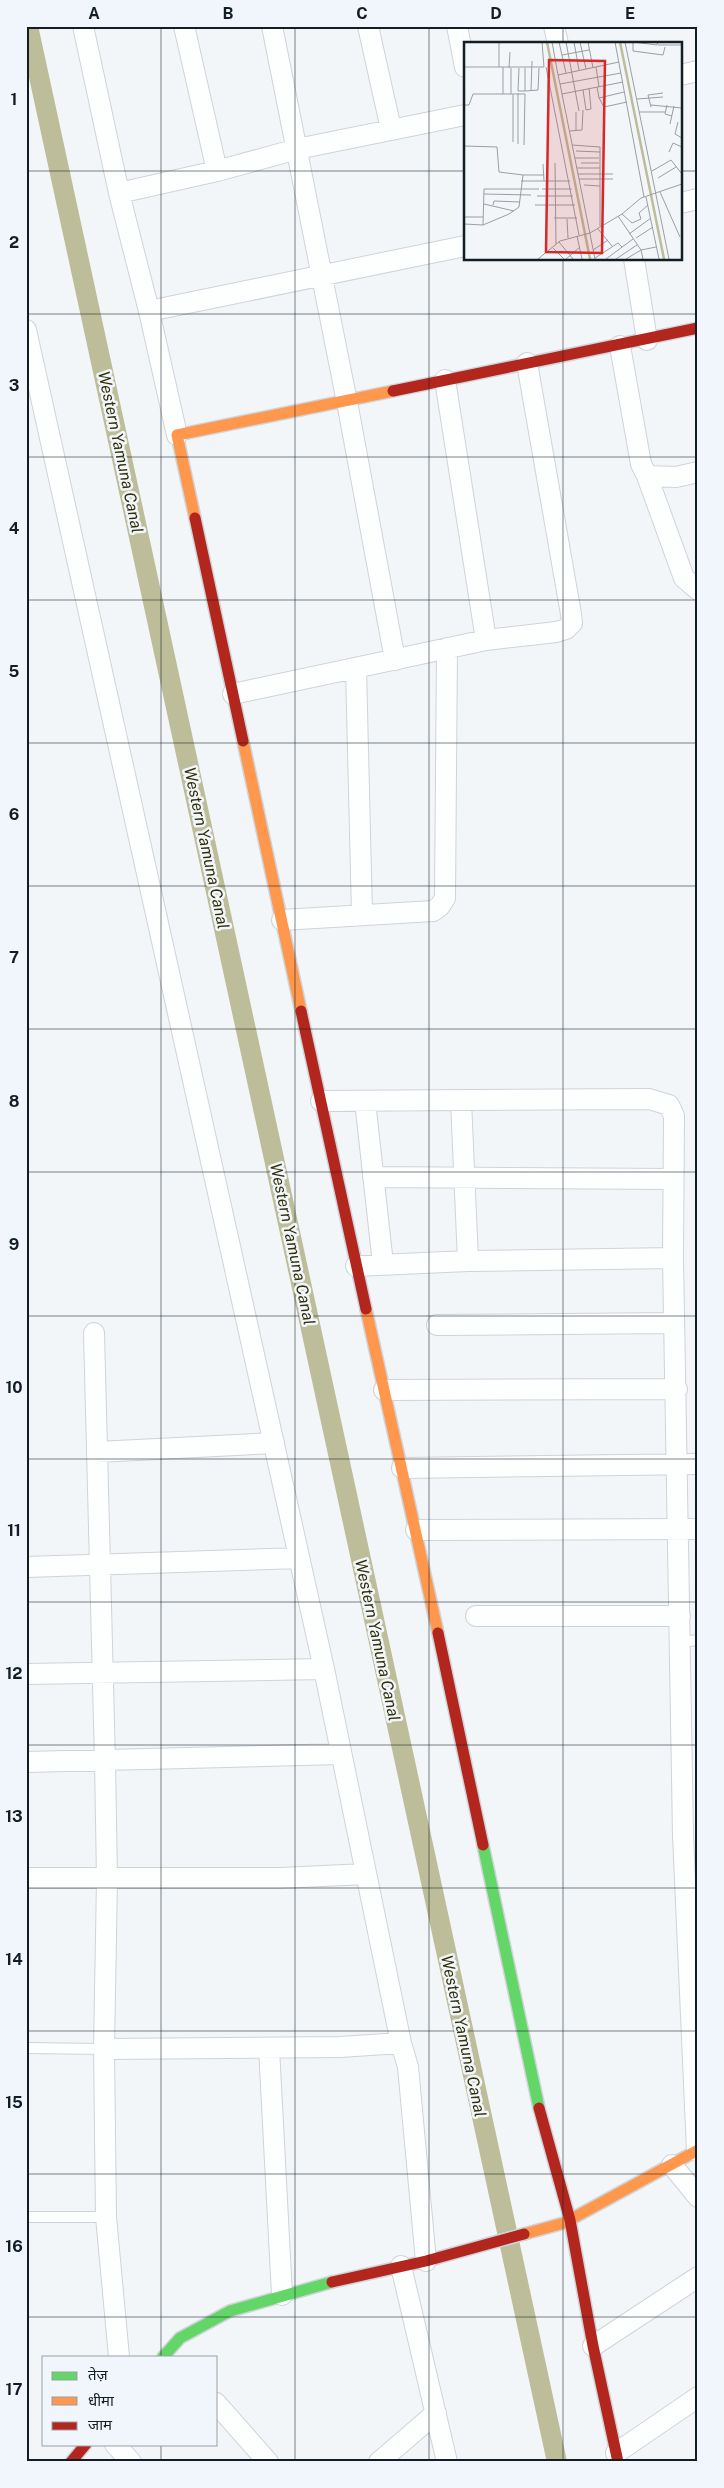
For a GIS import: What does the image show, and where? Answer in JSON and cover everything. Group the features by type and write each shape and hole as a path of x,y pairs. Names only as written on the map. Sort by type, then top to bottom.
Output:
{"street":[{"path":"83,26 119,193 149,311 177,435 356,1266 416,1530 539,2110 567,2222 617,2457 698,2397"},
{"path":"184,26 217,171"},
{"path":"272,26 347,402 395,660"},
{"path":"368,26 391,129"},
{"path":"457,26 464,62"},
{"path":"554,26 558,42"},
{"path":"682,75 698,71"},
{"path":"119,193 217,171 297,149 464,115"},
{"path":"682,203 698,199"},
{"path":"149,311 464,246"},
{"path":"634,260 647,340"},
{"path":"177,435 347,402 527,363 620,346 698,328"},
{"path":"26,330 324,1669 401,2043 408,2067 433,2259"},
{"path":"620,346 641,464 684,578 698,590"},
{"path":"233,694 486,640 556,632 566,629 572,623 527,363"},
{"path":"445,380 486,640"},
{"path":"647,476 676,478 698,472"},
{"path":"282,920 433,910 440,906 445,898 447,648"},
{"path":"356,668 362,915"},
{"path":"167,2355 180,2338 230,2311 282,2295 433,2259 567,2222 698,2150 683,1835 689,1641 680,1616 688,1529 678,1464 673,1258 674,1116 669,1105 661,1101 649,1099 321,1101"},
{"path":"461,1100 468,1260"},
{"path":"365,1101 382,1264"},
{"path":"373,1177 464,1176 673,1179"},
{"path":"356,1266 468,1260 673,1258"},
{"path":"437,1325 674,1323"},
{"path":"94,1333 107,1879 104,2048 106,2217 118,2356"},
{"path":"384,1390 677,1389"},
{"path":"97,1452 274,1443"},
{"path":"402,1468 698,1464"},
{"path":"416,1530 688,1529"},
{"path":"26,1567 299,1558"},
{"path":"476,1616 680,1616"},
{"path":"26,1674 324,1669"},
{"path":"26,1762 341,1754"},
{"path":"26,1878 280,1878 366,1874"},
{"path":"104,2048 340,2047 401,2043"},
{"path":"268,2048 282,2295"},
{"path":"672,2165 698,2197"},
{"path":"401,2266 447,2462"},
{"path":"593,2346 698,2277"},
{"path":"218,2405 268,2462"},
{"path":"379,2462 436,2413"},
{"path":"71,2462 84,2446"},
{"path":"117,2446 131,2462"}],"lane":[{"path":"26,2048 104,2048"},
{"path":"26,2217 106,2217"}],"waterway":[{"name":"Western Yamuna Canal","path":"28,26 557,2462"}],"traffic: fast":[{"path":"483,1845 539,2108"},
{"path":"164,2356 180,2338 230,2311 332,2282"}],"traffic: slow":[{"path":"195,518 177,435 393,391"},
{"path":"243,741 301,1011"},
{"path":"366,1309 438,1633"},
{"path":"524,2234 564,2223 698,2150"}],"traffic: jam":[{"path":"393,391 698,328"},
{"path":"195,518 243,741"},
{"path":"301,1011 366,1309"},
{"path":"438,1633 483,1845"},
{"path":"539,2108 570,2220 593,2346 618,2462"},
{"path":"332,2282 426,2261 524,2234"},
{"path":"71,2462 84,2446"}]}
